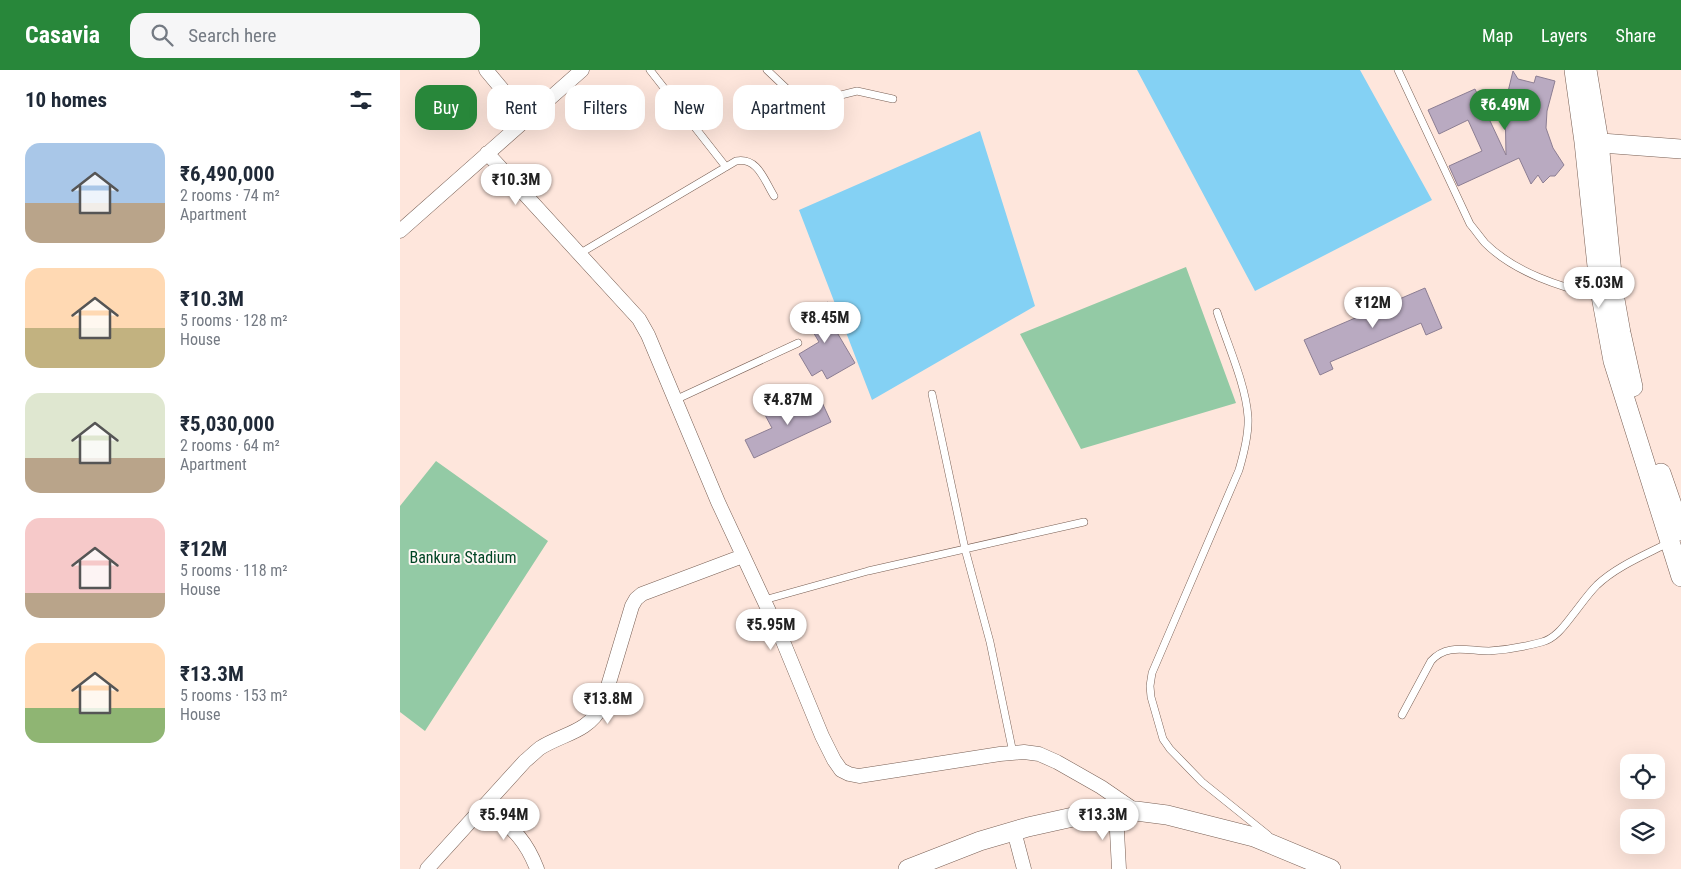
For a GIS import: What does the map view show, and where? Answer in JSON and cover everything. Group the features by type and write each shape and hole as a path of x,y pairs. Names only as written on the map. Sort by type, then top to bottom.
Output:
{"street":[{"path":"486,70 498,85"},
{"path":"555,93 582,70"},
{"path":"1574,70 1591,142 1620,333 1634,392 1675,537 1681,577"},
{"path":"1587,70 1601,298 1613,361 1675,537"},
{"path":"400,231 513,130"},
{"path":"1591,142 1681,149"},
{"path":"487,153 639,319 676,400 718,502 782,639 822,736 841,770 848,774 859,776 873,775 1013,753 1038,754 1057,762 1101,787 1136,811"},
{"path":"428,869 525,761 540,748 575,732 596,717 602,706 629,615 636,599 642,594 743,556"},
{"path":"485,805 522,839 532,854 537,869"},
{"path":"908,869 980,841 1014,831 1091,813 1136,811 1167,815 1254,837 1331,869"},
{"path":"1116,812 1119,869"},
{"path":"1014,831 1024,869"}],"lane":[{"path":"650,70 726,167"},
{"path":"767,70 786,88 810,101 857,91 893,99"},
{"path":"1398,70 1470,224 1485,243 1504,258 1536,276 1563,288 1601,298"},
{"path":"579,254 736,161 745,159 757,167 774,196"},
{"path":"1217,312 1245,397 1248,418 1244,450 1239,470 1152,673 1150,686 1163,738 1170,749 1202,782 1288,851"},
{"path":"676,400 798,343"},
{"path":"932,394 965,549 990,642 1013,753"},
{"path":"764,600 868,571 1084,522"},
{"path":"1402,715 1431,661 1437,654 1445,650 1454,649 1490,651 1543,642 1552,638 1596,586 1620,568 1675,537"}],"green space":[{"path":"1186,267 1236,403 1081,449 1020,334"},
{"name":"Bankura Stadium","path":"436,461 548,541 425,731 400,712 400,506"}],"water":[{"path":"1137,70 1360,70 1432,200 1255,291"},
{"path":"980,131 1035,306 872,400 799,210"}],"building":[{"path":"1513,71 1518,79 1534,83 1536,76 1555,81 1547,111 1546,128 1553,148 1564,165 1555,176 1550,176 1543,183 1538,175 1531,184 1519,158 1458,186 1449,166 1482,151 1468,120 1439,134 1428,110 1475,89 1506,155 1505,104"},
{"path":"1425,288 1442,328 1426,335 1421,323 1330,362 1333,369 1320,375 1304,340"},
{"path":"828,302 839,320 832,324 855,363 827,379 822,370 812,376 799,354 819,342 802,313 812,307 814,310"},
{"path":"820,398 831,422 754,458 745,440 772,428 764,413 788,401 793,411"}]}
